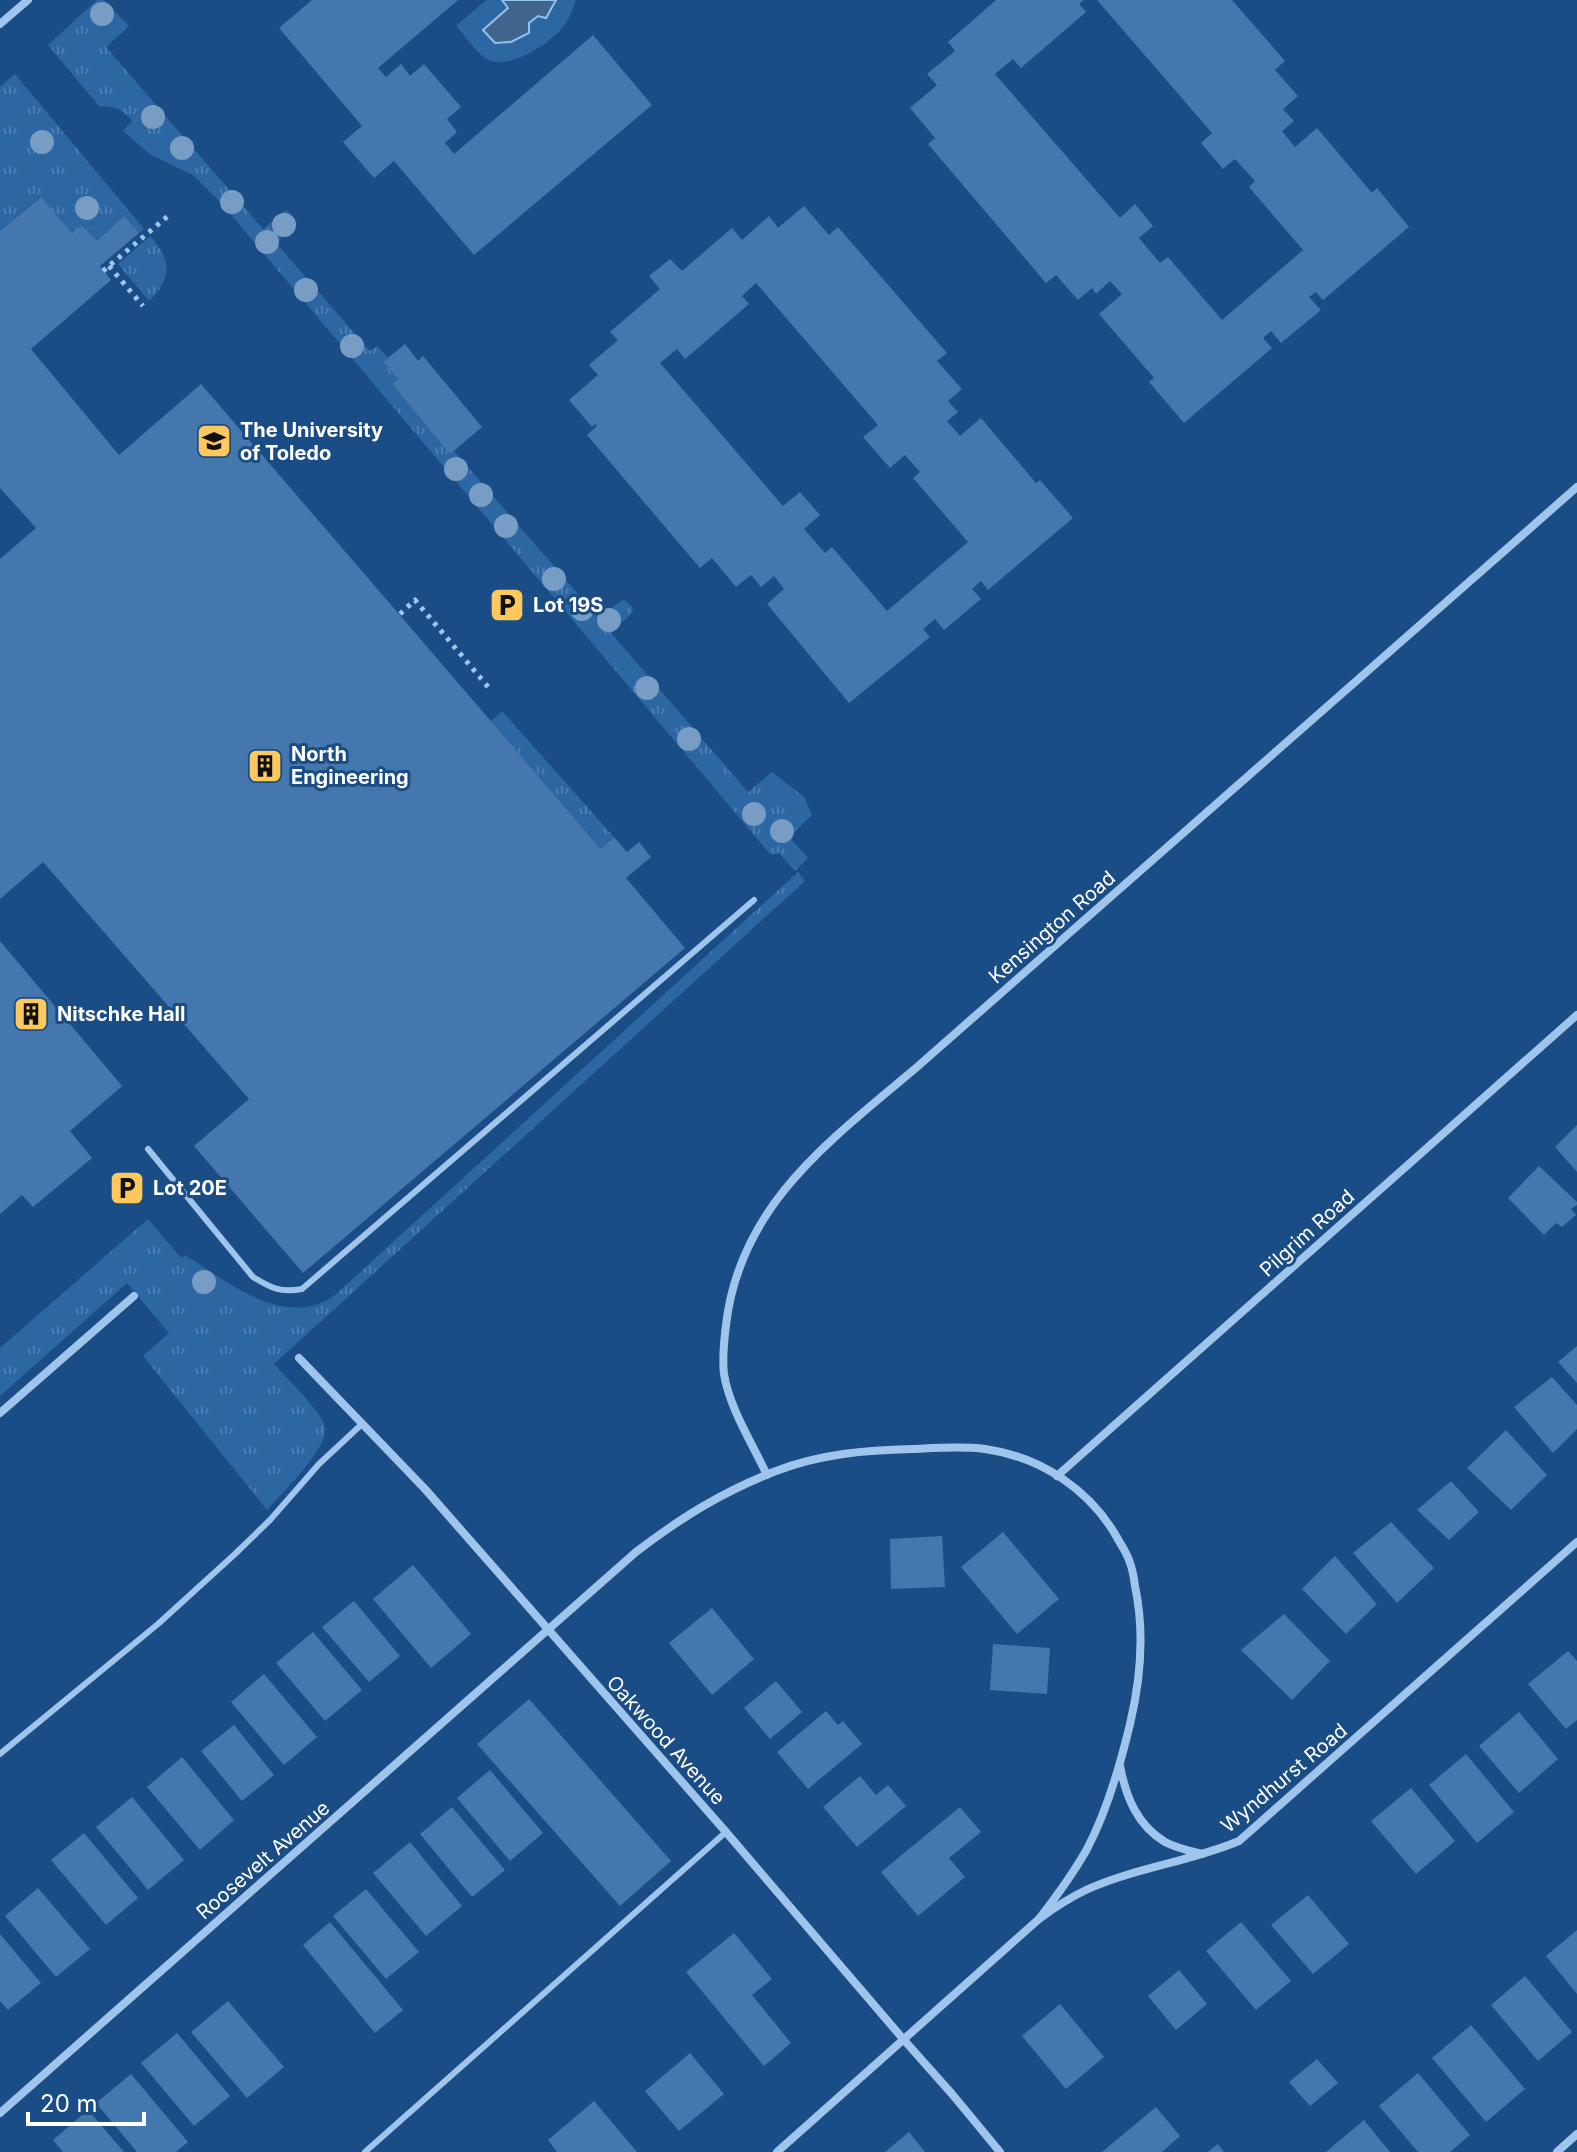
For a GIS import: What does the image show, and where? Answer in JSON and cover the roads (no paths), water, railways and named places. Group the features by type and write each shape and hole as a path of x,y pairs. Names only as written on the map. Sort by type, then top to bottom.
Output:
{"street":[{"path":"0,23 28,0"},
{"name":"Kensington Road","path":"767,1475 731,1400 724,1374 724,1345 733,1281 759,1224 793,1179 841,1131 1577,487"},
{"name":"Pilgrim Road","path":"1057,1476 1577,1015"},
{"path":"0,1413 134,1296"},
{"name":"Oakwood Avenue","path":"299,1358 425,1489 726,1832 1000,2152"},
{"name":"Roosevelt Avenue","path":"0,2113 636,1552 670,1526 737,1487 815,1459 852,1452 950,1447 986,1449 1047,1468 1072,1484 1092,1503 1112,1528 1130,1562 1139,1609 1141,1667 1120,1762 1087,1849 1039,1919"},
{"name":"Wyndhurst Road","path":"777,2152 1039,1919 1061,1904 1114,1880 1205,1855 1239,1841 1577,1542"},
{"path":"1120,1762 1127,1797 1134,1813 1165,1842 1205,1855"},
{"path":"1557,2152 1577,2134"}],"lane":[{"path":"148,1149 253,1277 270,1288 287,1292 302,1289 754,900"},
{"path":"0,1754 158,1624 235,1554 319,1464 362,1424"},
{"path":"365,2152 726,1832"}],"place":[{"name":"The University of Toledo","path":"214,441"},
{"name":"Lot 19S","path":"507,605"},
{"name":"North Engineering","path":"265,766"},
{"name":"Nitschke Hall","path":"31,1014"},
{"name":"Lot 20E","path":"127,1188"}]}
